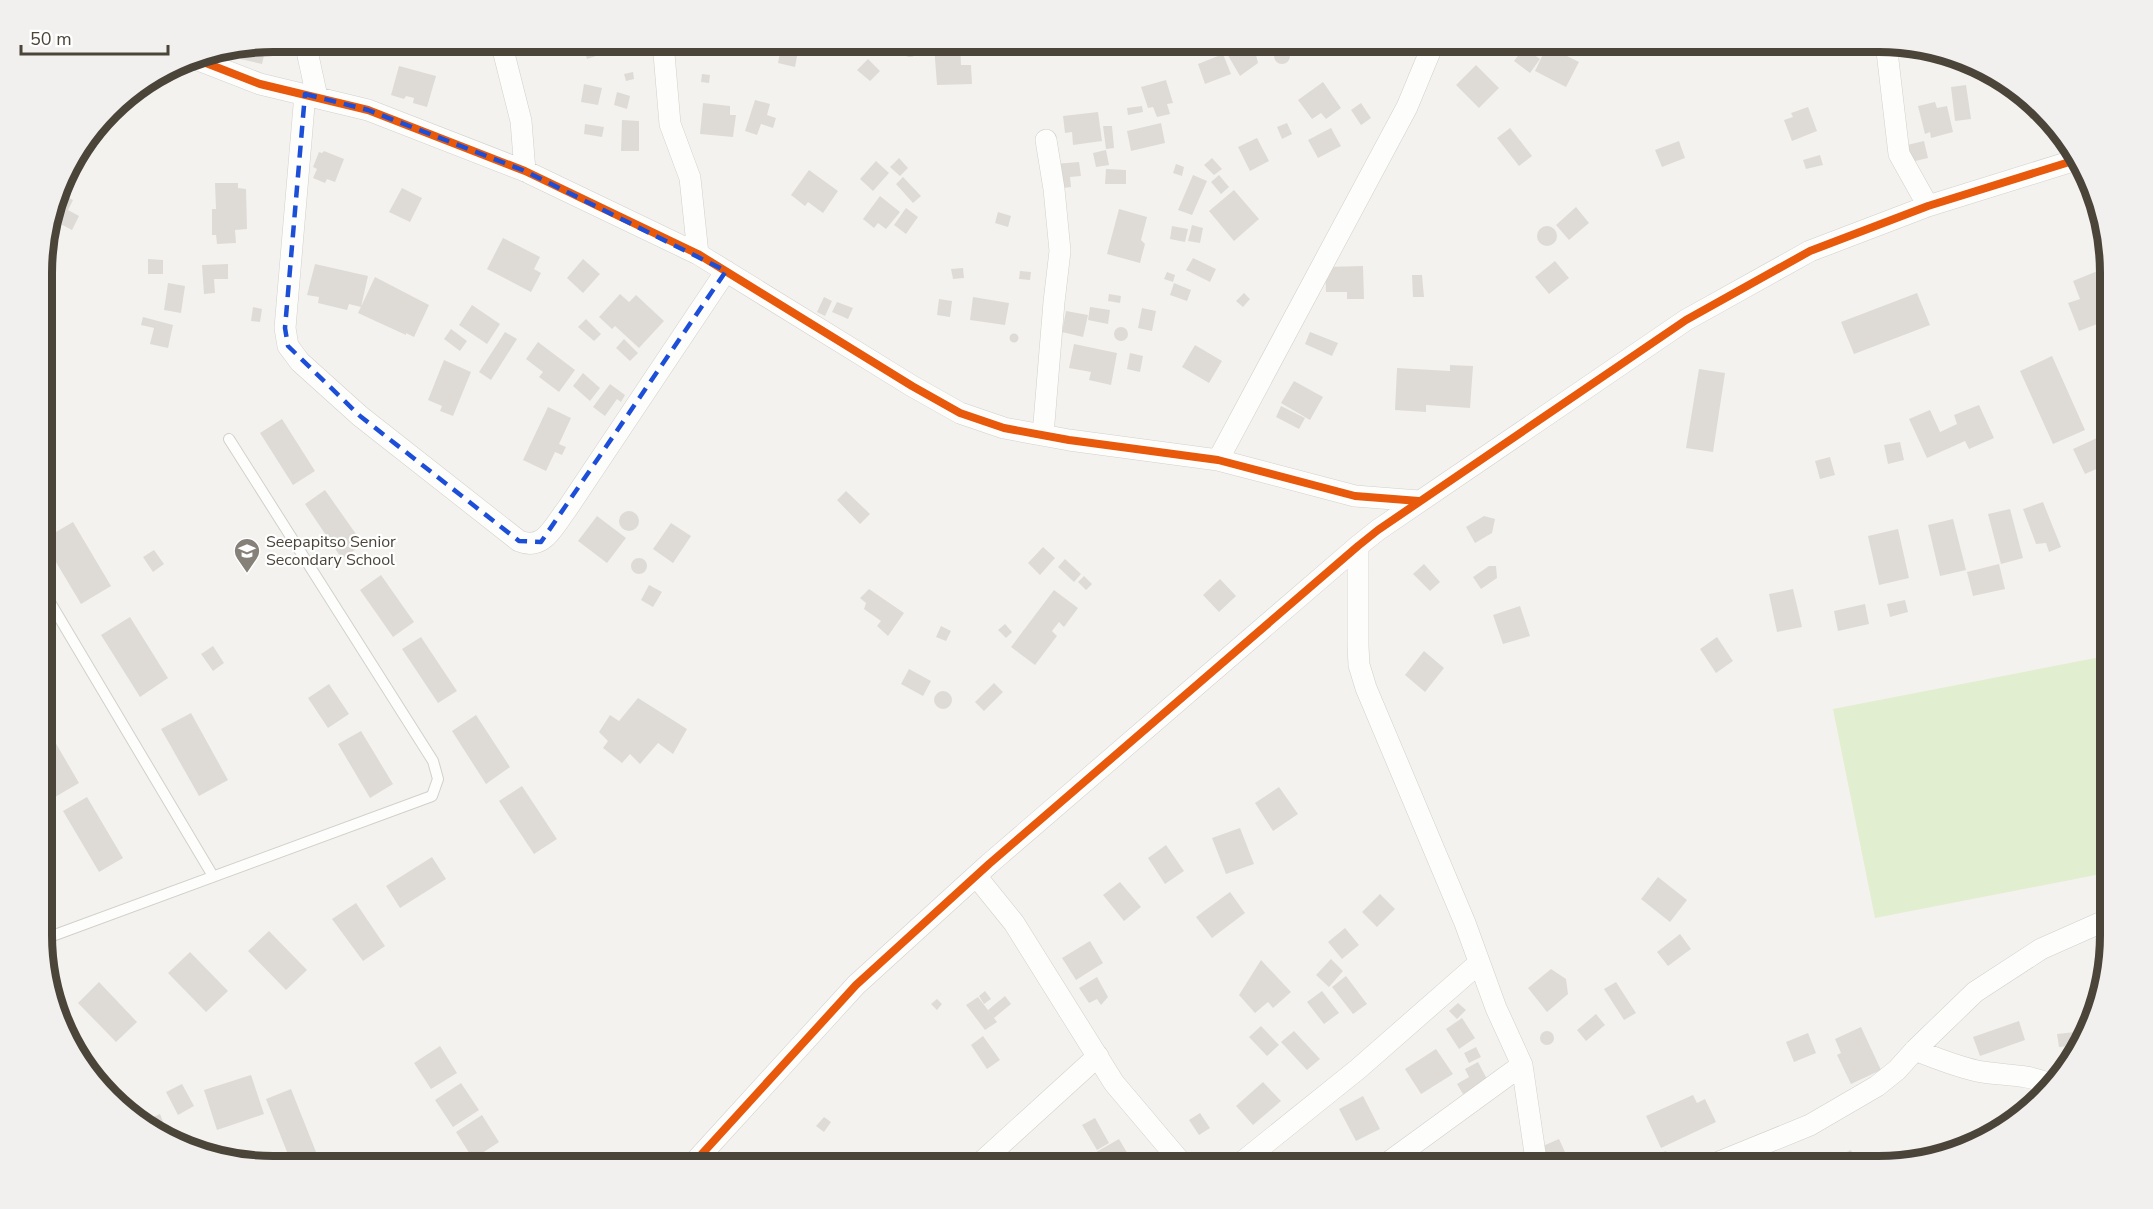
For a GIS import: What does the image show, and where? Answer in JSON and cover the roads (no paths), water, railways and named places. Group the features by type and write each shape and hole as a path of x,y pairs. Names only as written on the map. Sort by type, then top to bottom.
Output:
{"street":[{"path":"306,52 311,96 285,328 288,346 300,362 360,416 519,541 530,545 541,542 554,526 726,271"},
{"path":"504,52 522,121 525,171"},
{"path":"664,52 670,124 690,178 698,254"},
{"path":"1218,460 1407,107 1430,52"},
{"path":"1887,53 1899,154 1928,206"},
{"path":"206,63 260,84 368,110 525,171 698,254 912,386 960,413 1004,428 1218,460 1355,496 1419,501"},
{"path":"1044,435 1060,251 1054,189 1046,140"},
{"path":"700,1156 856,985 976,876 1358,546 1419,501 1686,320 1810,251 1928,206 2070,162"},
{"path":"1358,546 1359,666 1366,688 1522,1065 1535,1156"},
{"path":"976,876 1014,923 1114,1083 1176,1156"},
{"path":"1734,1156 1810,1125 1877,1086 1897,1070 1974,992 2041,949 2100,922"},
{"path":"1250,1156 1358,1069 1479,963"},
{"path":"1915,1050 1953,1065 1979,1071 2026,1075 2045,1082"},
{"path":"988,1156 1098,1056"},
{"path":"1397,1156 1522,1065"}],"lane":[{"path":"52,936 432,796 438,779 433,760 229,439"},
{"path":"52,605 213,876"}],"place":[{"name":"Seepapitso Senior Secondary School","path":"247,574"}]}
